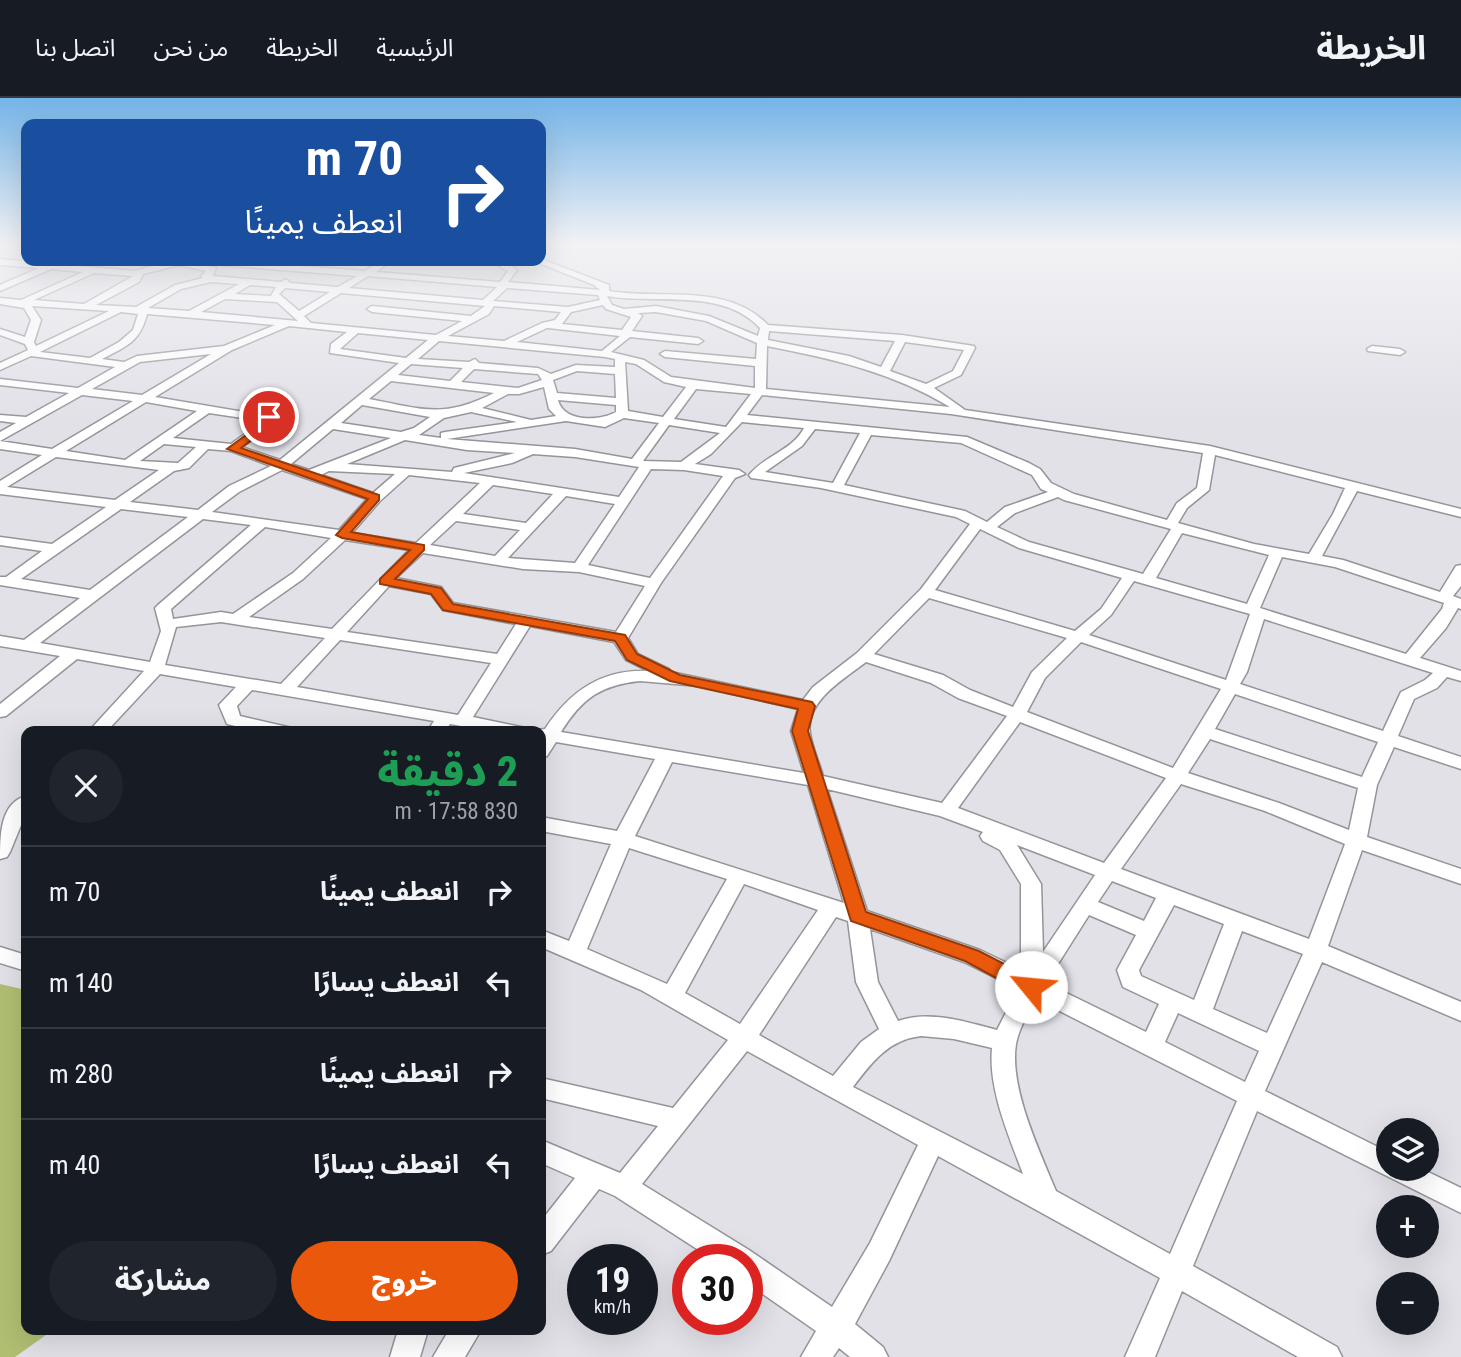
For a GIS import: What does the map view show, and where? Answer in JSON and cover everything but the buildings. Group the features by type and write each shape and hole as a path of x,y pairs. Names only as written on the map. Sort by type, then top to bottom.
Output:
{"street":[{"path":"22,304 27,306 36,320 31,346"},
{"path":"32,304 289,323"},
{"path":"84,307 90,304"},
{"path":"139,311 151,304"},
{"path":"191,314 210,304"},
{"path":"284,304 303,320"},
{"path":"303,320 325,304"},
{"path":"343,328 379,304"},
{"path":"410,313 423,304"},
{"path":"26,646 234,489 282,465 435,339 486,312 491,304 568,310 587,304"},
{"path":"609,304 612,308 628,311 656,309 713,335"},
{"path":"684,466 707,451 729,431 760,390 765,328 760,319 725,304"},
{"path":"500,345 537,308"},
{"path":"372,309 471,319"},
{"path":"0,368 31,346 119,310"},
{"path":"453,384 483,354 500,345 520,340 545,325 558,322 568,310"},
{"path":"91,361 123,344 138,331 139,311"},
{"path":"605,354 608,348 627,334 628,327 637,316 628,311"},
{"path":"528,319 558,322"},
{"path":"0,488 228,348 303,320 356,330 435,339 605,354 643,363 668,380 693,385 987,416 1210,450 1461,513"},
{"path":"545,325 627,334 713,335 733,330"},
{"path":"765,328 902,338 970,348 957,373 926,388"},
{"path":"356,330 335,346 334,351 408,361 538,371"},
{"path":"643,363 713,335 733,330 762,342 835,355 926,388 960,410 987,416"},
{"path":"0,332 31,346 35,354 125,365"},
{"path":"883,373 902,338"},
{"path":"0,343 18,339"},
{"path":"123,344 135,345"},
{"path":"516,346 547,381 557,412 566,418"},
{"path":"147,347 195,352"},
{"path":"0,437 125,365 146,357 228,348"},
{"path":"710,359 718,349"},
{"path":"1372,349 1399,352"},
{"path":"665,354 761,363"},
{"path":"620,357 622,408"},
{"path":"387,377 519,391 576,368 621,371"},
{"path":"471,410 503,390 517,369"},
{"path":"0,382 208,408 270,419 268,424 233,449"},
{"path":"579,568 608,527 665,423 693,385"},
{"path":"551,396 622,408 665,423 729,431"},
{"path":"360,401 440,415 471,410 539,422"},
{"path":"127,464 208,408"},
{"path":"449,439 485,430 566,418 605,423 622,408"},
{"path":"411,433 400,425 414,409"},
{"path":"311,474 411,433 440,415"},
{"path":"0,418 29,421"},
{"path":"739,418 948,438 978,444 1036,472 1046,486 1069,497 1233,543 1314,557 1452,601"},
{"path":"333,425 411,433 471,445 529,452 575,453 641,464 684,466 755,475 837,487 930,506 1024,545 1254,611 1452,673"},
{"path":"755,475 775,457 795,448 806,439 811,425"},
{"path":"471,445 485,430"},
{"path":"837,487 867,430"},
{"path":"162,440 233,449 375,498"},
{"path":"0,445 127,464 171,467 185,465 206,444"},
{"path":"946,811 1018,713 1038,676 1139,578 1175,526 1182,506 1203,490 1210,450"},
{"path":"440,475 508,460 529,452"},
{"path":"4,581 55,549 171,467"},
{"path":"330,468 406,471 491,480 621,501"},
{"path":"236,619 298,576 342,535 375,498 406,471"},
{"path":"620,638 654,583 731,474"},
{"path":"285,690 385,581 491,480"},
{"path":"1314,557 1328,529 1345,509 1352,486"},
{"path":"0,488 262,522 498,561 579,568 654,583"},
{"path":"892,1032 867,982 858,916 800,731 807,706 820,691 863,656 926,592 983,526 1010,510 1054,495 1056,491"},
{"path":"498,561 527,527 562,493"},
{"path":"452,516 527,527"},
{"path":"102,726 156,668 169,631 163,608 262,522"},
{"path":"1,541 55,549"},
{"path":"1046,1199 1022,1140 1003,1057 1004,1041 1031,987 1084,904 1177,776 1239,672 1254,611 1277,552"},
{"path":"1410,660 1419,644 1444,623 1461,569"},
{"path":"4,581 92,595"},
{"path":"385,581 436,590 448,607 620,638 632,657 675,678"},
{"path":"926,592 1080,637 1461,763"},
{"path":"167,624 221,617 501,660"},
{"path":"448,723 501,660 526,621"},
{"path":"0,641 475,726"},
{"path":"0,712 74,654"},
{"path":"863,656 937,679 964,694 1177,776 1272,807 1356,841 1461,877"},
{"path":"1140,1357 1178,1274 1272,1046 1316,950 1356,841 1368,785 1407,696 1452,673"},
{"path":"546,735 566,711 592,687 610,678 639,674 675,678 807,706"},
{"path":"248,684 229,705 233,720 260,726"},
{"path":"1205,731 1368,785"},
{"path":"546,735 853,787 946,811 1316,950 1461,1012"},
{"path":"575,952 623,839 666,755"},
{"path":"0,852 17,811"},
{"path":"946,811 1006,845 1031,884 1031,987"},
{"path":"546,825 623,839 739,875 972,956 1376,1159"},
{"path":"671,998 739,875"},
{"path":"1169,894 1128,975 1131,981 1272,1046"},
{"path":"1084,904 1149,932"},
{"path":"624,1187 743,1039 831,907"},
{"path":"1199,1013 1236,920"},
{"path":"546,940 649,984 836,1090 1046,1199 1319,1355"},
{"path":"0,955 21,962"},
{"path":"1150,1046 1172,1000"},
{"path":"836,1090 874,1045 892,1032 930,1024 1004,1041"},
{"path":"546,1089 678,1120"},
{"path":"816,1357 837,1328 894,1226 932,1141"},
{"path":"546,1152 624,1187 714,1244"},
{"path":"546,1236 596,1173"},
{"path":"1420,1181 1461,1201"},
{"path":"763,1277 837,1328 873,1357"},
{"path":"405,1357 412,1335"},
{"path":"447,1357 462,1335"}],"green space":[{"path":"0,984 21,989 21,1335 46,1335 15,1357 0,1357"}],"route":[{"path":"269,417 271,421 268,424 233,449 375,498 342,535 419,547 385,581 436,590 448,607 620,638 632,657 675,678 807,706 800,731 858,916 972,956 1031,987"}]}
